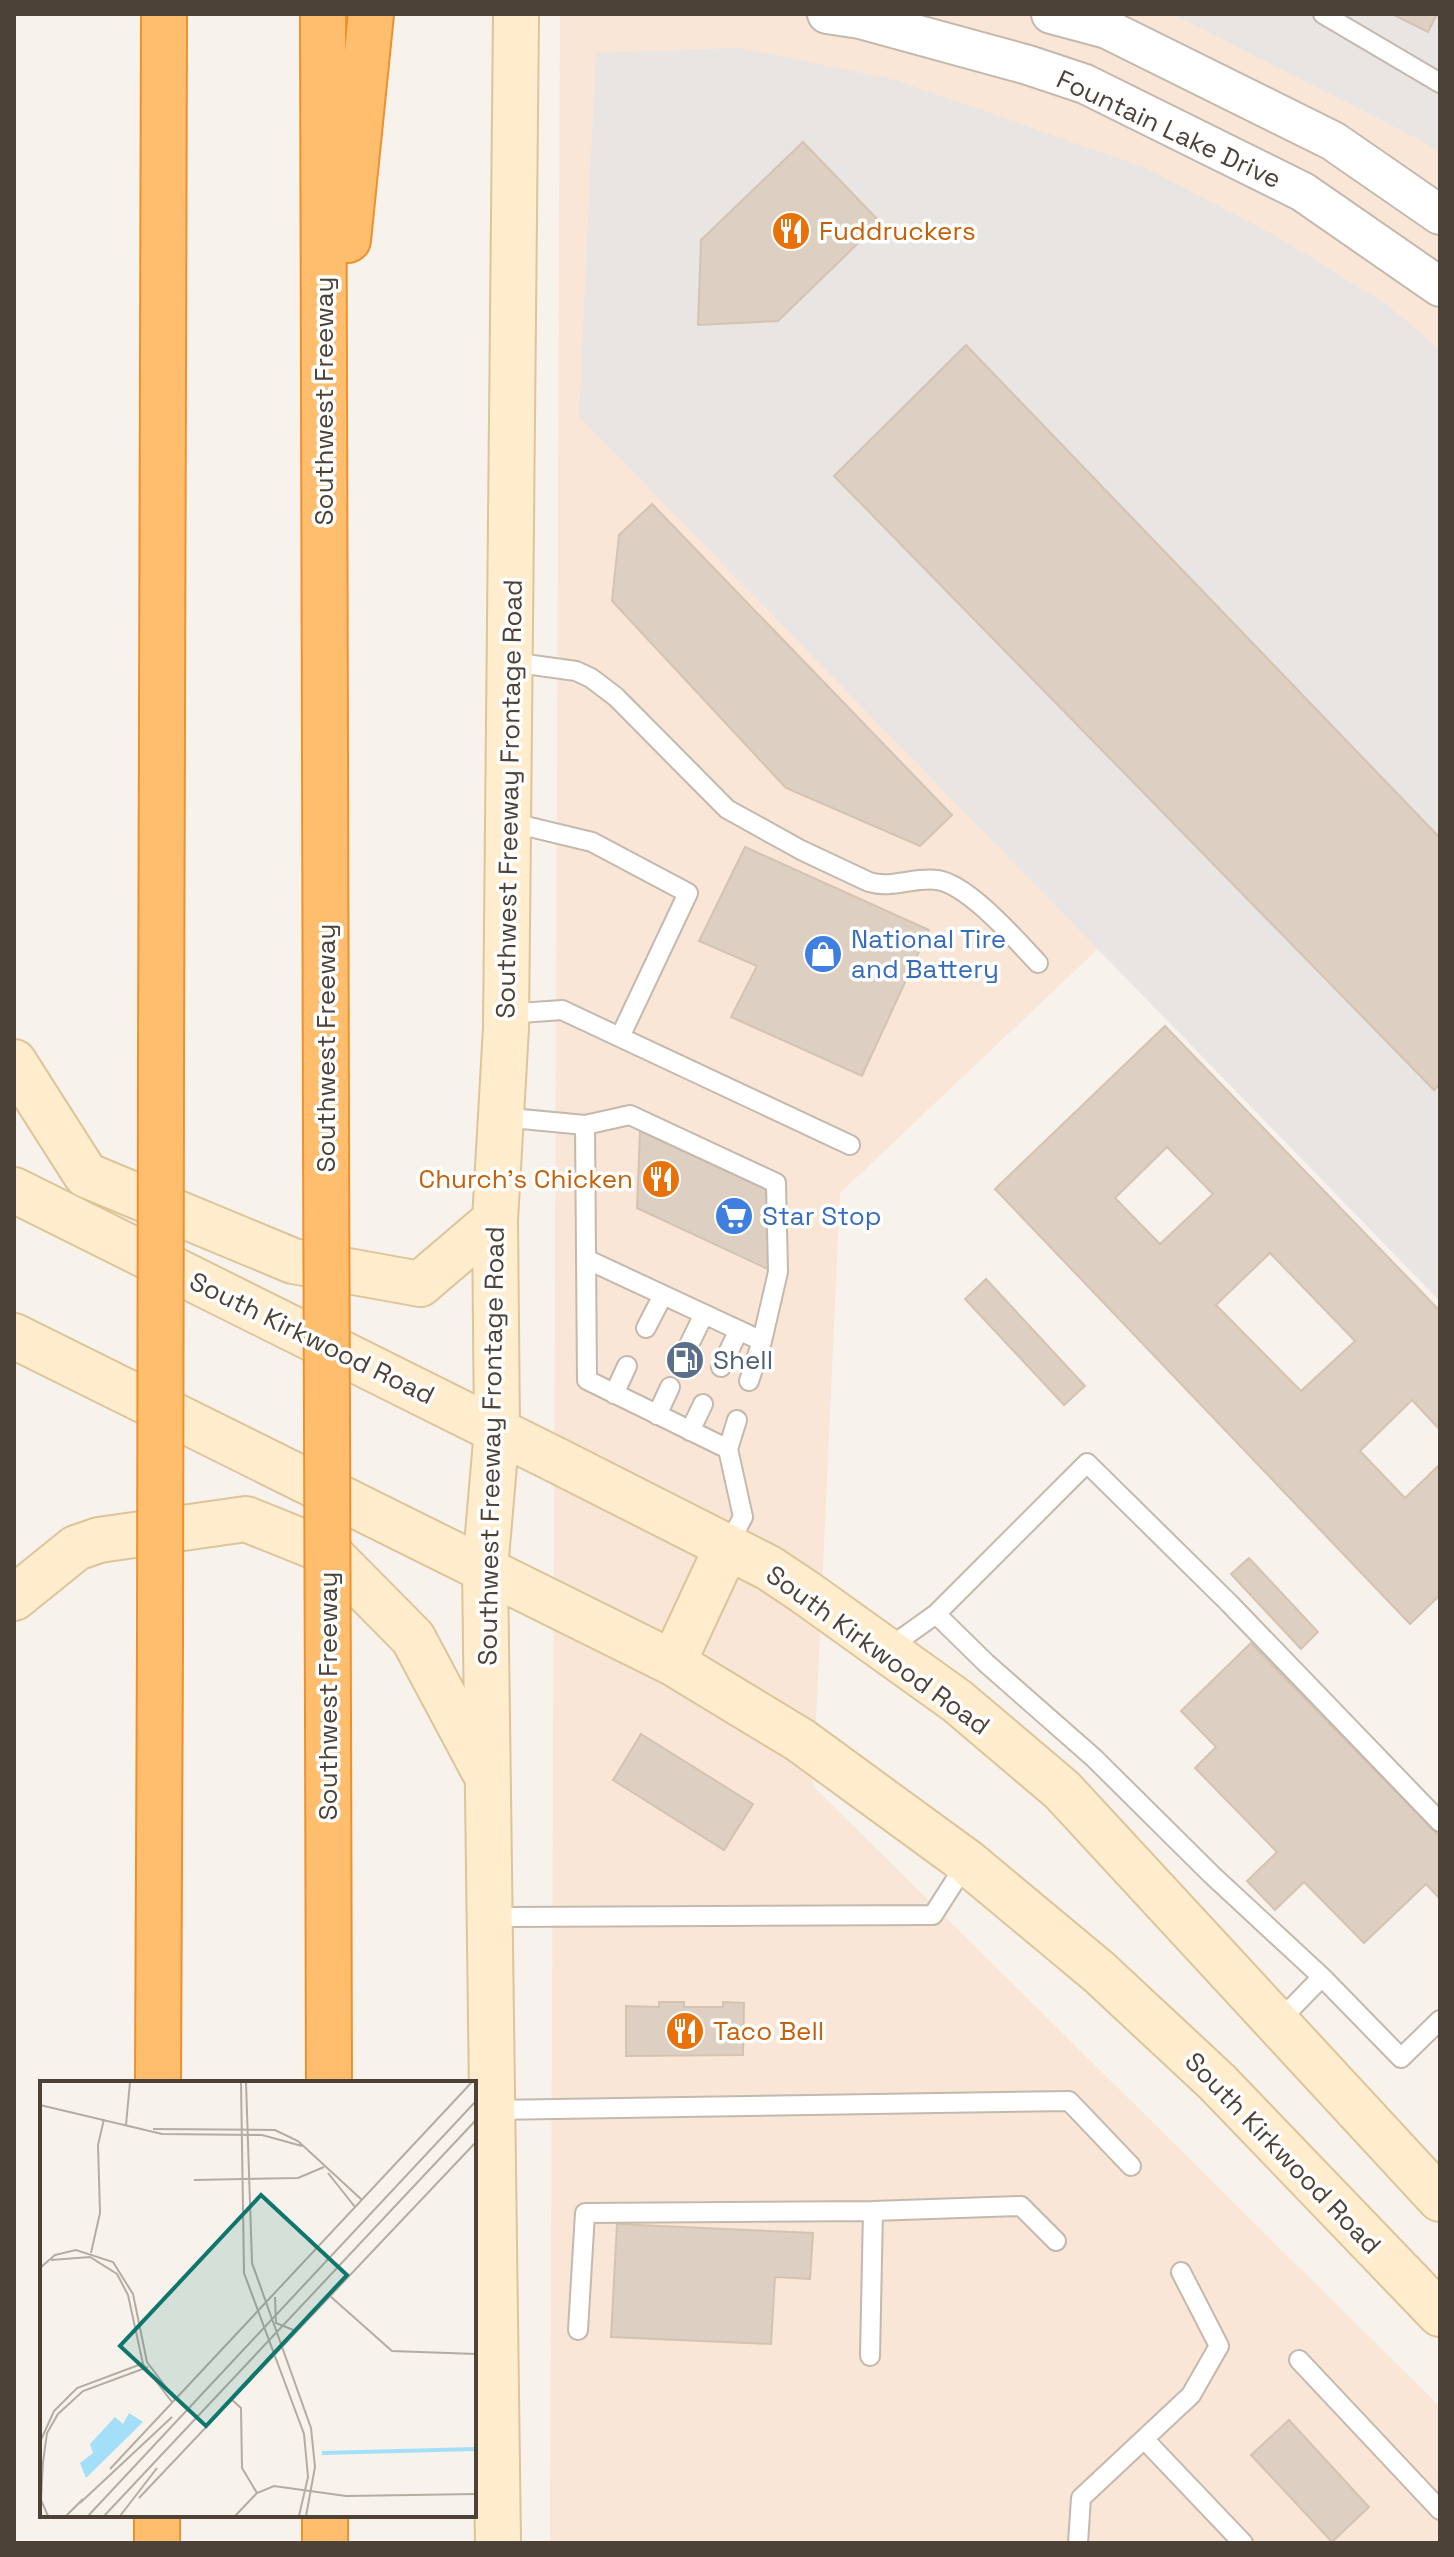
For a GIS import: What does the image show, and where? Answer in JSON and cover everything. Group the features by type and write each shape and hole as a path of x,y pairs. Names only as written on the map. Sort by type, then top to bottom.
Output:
{"highway":[{"path":"158,2081 164,14"},
{"name":"Southwest Freeway","path":"323,14 329,2081"},
{"path":"324,478 371,14"},
{"path":"157,2517 157,2543"},
{"path":"325,2517 325,2543"}],"main road":[{"name":"Southwest Freeway Frontage Road","path":"498,2543 485,1569 497,1430 495,1220 506,1014 516,14"},
{"path":"14,1062 86,1175 293,1261 420,1284 495,1220"},
{"name":"South Kirkwood Road","path":"14,1189 769,1568 805,1592 957,1701 1062,1790 1440,2199"},
{"name":"South Kirkwood Road","path":"14,1336 673,1663 800,1740 967,1862 1099,1972 1217,2082 1440,2314"},
{"path":"14,1598 76,1548 99,1540 246,1519 328,1552 413,1638 487,1777"},
{"path":"673,1663 727,1547"}],"street":[{"name":"Fountain Lake Drive","path":"827,14 860,19 1028,65 1085,84 1303,192 1440,287"},
{"path":"1028,65 1049,14 1110,21 1333,141 1440,215"},
{"path":"1085,84 1110,21"}],"lane":[{"path":"1323,14 1440,83"},
{"path":"511,662 576,671 591,678 616,697 727,809 801,850 879,885 936,880 953,884 981,906 1038,963"},
{"path":"509,822 592,842 688,893 620,1037"},
{"path":"506,1014 562,1010 850,1145"},
{"path":"501,1117 585,1125 630,1115 776,1183 778,1272 749,1381"},
{"path":"585,1125 587,1380 728,1449"},
{"path":"586,1259 762,1341"},
{"path":"646,1328 663,1295"},
{"path":"687,1349 704,1314"},
{"path":"721,1367 739,1330"},
{"path":"614,1394 627,1366"},
{"path":"657,1415 670,1387"},
{"path":"690,1431 703,1404"},
{"path":"727,1547 743,1517 728,1449 737,1420"},
{"path":"885,1650 936,1614 1087,1463 1229,1603 1440,1822"},
{"path":"936,1614 986,1663 1094,1758 1212,1875 1322,1977 1401,2058 1440,2020"},
{"path":"489,1917 933,1915 967,1862"},
{"path":"1277,2023 1322,1977"},
{"path":"492,2110 1069,2101 1131,2166"},
{"path":"578,2330 585,2213 873,2211 1021,2206 1056,2241"},
{"path":"870,2356 873,2211"},
{"path":"1078,2543 1081,2498 1191,2395 1219,2346 1181,2272"},
{"path":"1299,2360 1440,2510"},
{"path":"1144,2439 1243,2543"}],"shaded area":[{"path":"560,14 1440,14 1440,1302 1101,946 840,1193 813,1786 1440,2407 1440,2543 550,2543"},
{"path":"1173,14 1440,14 1440,155 1426,143"},
{"path":"739,48 895,80 1146,168 1276,236 1386,304 1440,350 1440,838 967,345 834,476 1433,1089 1440,1084 1440,1301 579,416 596,53","holes":["803,143 880,222 778,321 699,325"]}],"building":[{"path":"1392,14 1437,14 1428,32"},
{"name":"Fuddruckers","path":"803,142 880,222 778,321 698,325 701,240"},
{"path":"966,345 1440,838 1440,1084 1434,1090 834,476"},
{"path":"652,504 952,815 920,846 786,788 612,601 619,535"},
{"name":"National Tire and Battery","path":"745,847 929,930 862,1076 731,1017 757,966 699,941"},
{"path":"1165,1026 1440,1311 1440,1430 1412,1400 1360,1451 1405,1498 1440,1464 1440,1595 1410,1624 995,1189","holes":["1167,1147 1213,1194 1160,1244 1115,1198","1270,1253 1355,1341 1301,1391 1216,1305"]},
{"path":"640,1131 771,1192 772,1271 637,1208"},
{"path":"986,1279 1085,1386 1064,1405 965,1299"},
{"path":"1249,1558 1318,1632 1301,1649 1231,1574"},
{"path":"1251,1643 1440,1837 1440,1899 1426,1884 1364,1943 1304,1882 1275,1910 1247,1881 1277,1852 1195,1768 1216,1747 1181,1711"},
{"path":"641,1734 753,1804 724,1850 613,1780"},
{"name":"Taco Bell","path":"659,2002 684,2002 684,2007 723,2007 723,2002 744,2003 743,2055 626,2056 626,2006 659,2007"},
{"path":"617,2224 813,2233 810,2279 775,2277 771,2344 611,2337"},
{"path":"1289,2420 1369,2507 1332,2542 1251,2455"}],"place":[{"name":"Fuddruckers","path":"791,231"},
{"name":"National Tire and Battery","path":"823,954"},
{"name":"Church's Chicken","path":"661,1179"},
{"name":"Star Stop","path":"734,1216"},
{"name":"Shell","path":"685,1360"},
{"name":"Taco Bell","path":"685,2031"}]}
